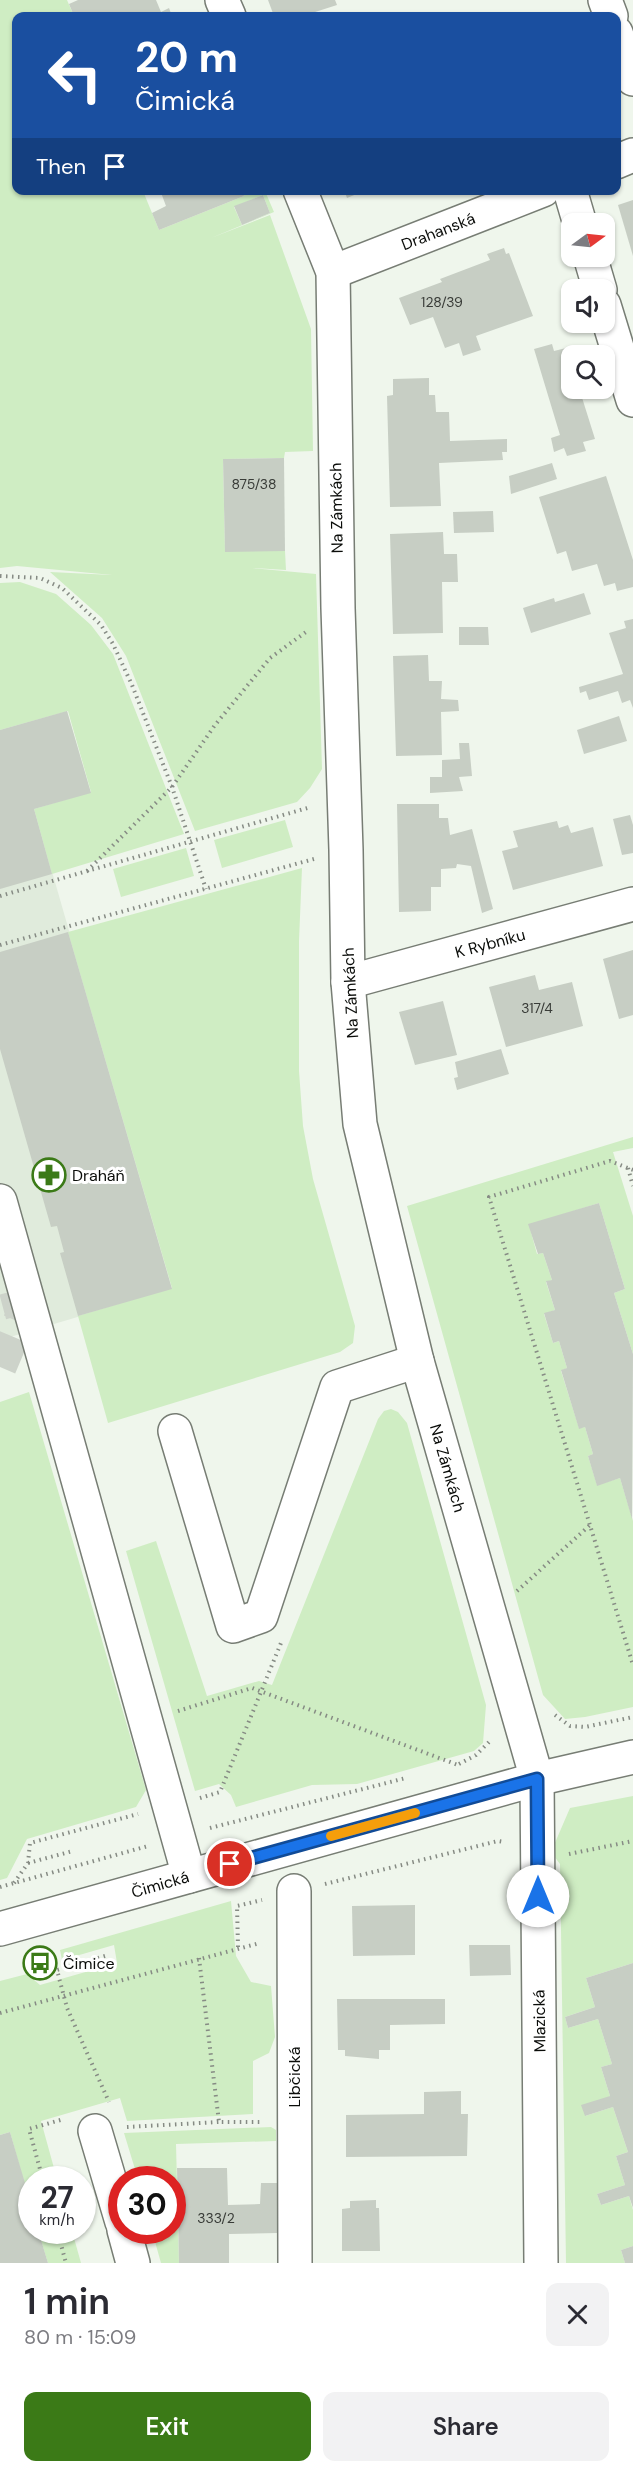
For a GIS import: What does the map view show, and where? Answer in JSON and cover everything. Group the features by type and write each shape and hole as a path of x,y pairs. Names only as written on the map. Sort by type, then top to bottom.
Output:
{"street":[{"path":"621,47 633,79"},
{"name":"Na Zámkách","path":"302,195 333,272 338,608 348,982 360,1124 417,1361 537,1779"},
{"name":"Drahanská","path":"333,272 530,195"},
{"path":"571,195 577,213"},
{"path":"613,333 633,400"},
{"name":"K Rybníku","path":"348,982 633,904"},
{"path":"0,1201 189,1876"},
{"path":"175,1431 233,1626 261,1616 337,1387 417,1361"},
{"name":"Čimická","path":"0,1929 537,1779 633,1757"},
{"name":"Mlazická","path":"537,1779 542,2263"},
{"name":"Libčická","path":"294,1891 295,2263"},
{"path":"103,2119 112,2166"},
{"path":"128,2244 133,2263"}],"path":[{"path":"0,576 40,578 62,588 101,626 113,644 132,685 172,787 206,889"},
{"path":"87,871 172,787 215,726 270,658 338,608"},
{"path":"0,896 284,814"},
{"path":"0,945 299,862"},
{"path":"633,1170 610,1161 489,1197 633,1665"},
{"path":"628,1168 633,1186"},
{"path":"516,1592 590,1525"},
{"path":"263,1691 283,1636"},
{"path":"146,1721 252,1688 458,1765"},
{"path":"552,1713 570,1726 585,1727 633,1718"},
{"path":"447,1768 476,1755 491,1741 491,1730"},
{"path":"0,1887 178,1837 413,1776"},
{"path":"0,2013 238,1948 237,1906 480,1846"},
{"path":"14,1883 28,1863 73,1851"},
{"path":"105,1956 57,1970 103,2119 117,2128 219,2122 267,2122"},
{"path":"199,1958 219,2122"},
{"path":"61,2244 66,2263"}],"shaded area":[{"path":"67,711 91,793 34,809 172,1289 0,1340 0,730"}],"green space":[{"path":"0,0 67,0 72,12 12,12 12,195 145,195 159,230 244,195 263,195 267,195 274,212 211,238 270,215 311,329 313,451 285,452 284,458 223,459 225,551 285,551 286,570 252,568 316,574 322,769 310,788 297,802 195,831 126,656 102,618 50,572 112,575 17,566 0,568","holes":["263,195 270,213 242,225 234,207"]},
{"path":"20,582 56,594 91,625 113,654 184,834 52,874 34,809 91,792 68,711 0,730 0,583"},
{"path":"285,820 293,847 222,868 214,840"},
{"path":"186,848 194,876 121,897 113,869"},
{"path":"302,868 299,941 299,1071 303,1126 313,1179 355,1326 353,1343 340,1352 108,1423 78,1316 172,1288 68,932"},
{"path":"633,1137 633,1148 613,1152 633,1216 633,1354 614,1293 625,1289 599,1203 529,1225 537,1254 543,1253 552,1280 546,1282 555,1310 544,1314 553,1343 559,1341 567,1368 561,1371 579,1428 585,1427 593,1454 588,1456 597,1485 620,1478 633,1521 633,1707 565,1719 543,1695 407,1206"},
{"path":"29,1392 146,1790 136,1807 27,1839 7,1878 0,1880 0,1402"},
{"path":"391,1409 398,1412 407,1423 486,1705 483,1743 474,1751 357,1784 312,1785 236,1807 231,1795 219,1784 195,1791 126,1551 156,1541 207,1696 259,1681 272,1685 378,1419 384,1411"},
{"path":"633,1796 633,1963 586,1978 595,2007 565,2017 568,2028 598,2019 612,2064 601,2067 610,2096 585,2116 613,2107 628,2152 616,2156 625,2185 597,2194 601,2205 629,2196 633,2210 633,2246 621,2250 625,2263 566,2263 560,1864 551,1852 570,1808"},
{"path":"231,1901 236,1956 251,1982 271,1986 275,2037 269,2053 253,2061 253,2114 127,2121 120,2098 41,2121 53,2166 20,2166 10,2132 0,2135 0,1981 27,1974 40,1985 117,1963 114,1945 62,1960 60,1950"},
{"path":"271,2127 276,2130 276,2141 176,2144 177,2166 134,2166 124,2133"},
{"path":"42,2244 76,2244 81,2263 48,2263"},
{"path":"156,2244 179,2244 179,2263 161,2263"}],"building":[{"path":"78,0 156,0 161,12 72,12 69,4"},
{"path":"268,0 335,0 337,5 315,12 272,12"},
{"path":"162,195 244,196 159,230 152,213 166,206"},
{"path":"263,195 270,213 242,225 234,206"},
{"path":"633,200 633,256 618,205"},
{"path":"504,248 506,254 509,253 533,316 476,336 481,350 463,356 459,343 445,348 433,317 410,325 399,298 442,282 440,279 490,260 487,254"},
{"path":"552,344 554,351 561,349 561,399 582,399 595,439 583,442 586,451 567,456 564,448 554,452 551,438 560,435 534,349"},
{"path":"429,378 429,395 435,395 436,412 449,412 450,441 507,439 507,452 502,452 503,460 439,463 441,506 390,507 387,396 393,395 393,379"},
{"path":"284,458 285,551 225,552 223,459"},
{"path":"552,463 557,479 511,494 509,476"},
{"path":"606,476 633,560 633,587 617,591 615,583 604,586 597,564 572,571 566,551 557,554 539,497"},
{"path":"493,511 494,532 454,533 453,512"},
{"path":"443,532 444,554 457,554 458,582 442,582 443,633 393,634 390,534"},
{"path":"584,593 591,614 531,633 523,608 554,598 555,602"},
{"path":"633,619 633,708 630,700 622,703 618,691 589,700 586,691 580,693 579,687 623,674 609,633 626,628 624,621"},
{"path":"459,627 488,627 489,645 459,645"},
{"path":"428,655 429,681 442,681 441,699 458,700 459,711 441,712 442,755 396,756 393,656"},
{"path":"67,711 91,793 34,809 52,874 0,889 0,730"},
{"path":"619,716 627,741 584,754 577,730"},
{"path":"459,743 469,743 472,776 459,777 463,791 430,793 430,777 442,777 442,760 460,759"},
{"path":"397,804 439,804 439,818 448,818 450,835 472,829 493,909 482,913 471,866 457,864 456,868 441,869 441,887 431,887 431,911 399,912"},
{"path":"630,815 633,825 633,853 622,855 613,819"},
{"path":"557,821 559,828 568,825 571,833 593,827 603,866 513,890 502,851 518,847 513,831"},
{"path":"68,932 172,1289 78,1316 60,1253 64,1252 57,1226 51,1227 0,1049 0,952"},
{"path":"633,950 633,1015 619,1019 603,959"},
{"path":"535,975 539,990 572,982 583,1026 506,1047 489,987"},
{"path":"443,1001 457,1055 415,1065 399,1012"},
{"path":"501,1049 509,1074 457,1090 454,1078 458,1077 455,1062"},
{"path":"599,1203 625,1289 614,1293 633,1354 632,1519 620,1478 597,1486 588,1456 593,1454 585,1427 579,1429 561,1370 567,1368 559,1341 553,1343 544,1313 555,1310 546,1281 552,1280 543,1253 538,1254 528,1224"},
{"path":"415,1905 415,1955 353,1956 352,1906"},
{"path":"469,1945 510,1945 511,1975 470,1976"},
{"path":"633,1963 633,2208 629,2196 601,2205 597,2194 625,2185 616,2156 628,2152 613,2107 585,2116 581,2105 610,2096 601,2067 612,2064 598,2019 568,2028 565,2017 595,2007 586,1978"},
{"path":"337,1999 445,1999 445,2024 390,2025 390,2050 379,2050 379,2059 345,2056 345,2050 338,2050"},
{"path":"461,2091 461,2114 468,2114 467,2156 346,2157 346,2115 424,2114 424,2092"},
{"path":"10,2132 20,2166 18,2166 18,2244 42,2244 48,2263 0,2263 0,2135"},
{"path":"186,2168 227,2168 228,2205 260,2204 261,2183 277,2183 277,2233 229,2234 229,2263 179,2263 179,2244 186,2244"},
{"path":"376,2200 376,2208 379,2208 380,2251 342,2251 342,2209 350,2208 350,2201"},
{"path":"633,2246 633,2263 625,2263 621,2250"}],"tunnel":[{"path":"0,1367 22,1315 14,1285"}],"slow traffic":[{"path":"331,1836 415,1813"}],"place":[{"name":"Draháň","path":"49,1175"},
{"name":"Čimice","path":"40,1963"}],"route":[{"path":"230,1864 537,1779 538,1896"}]}
